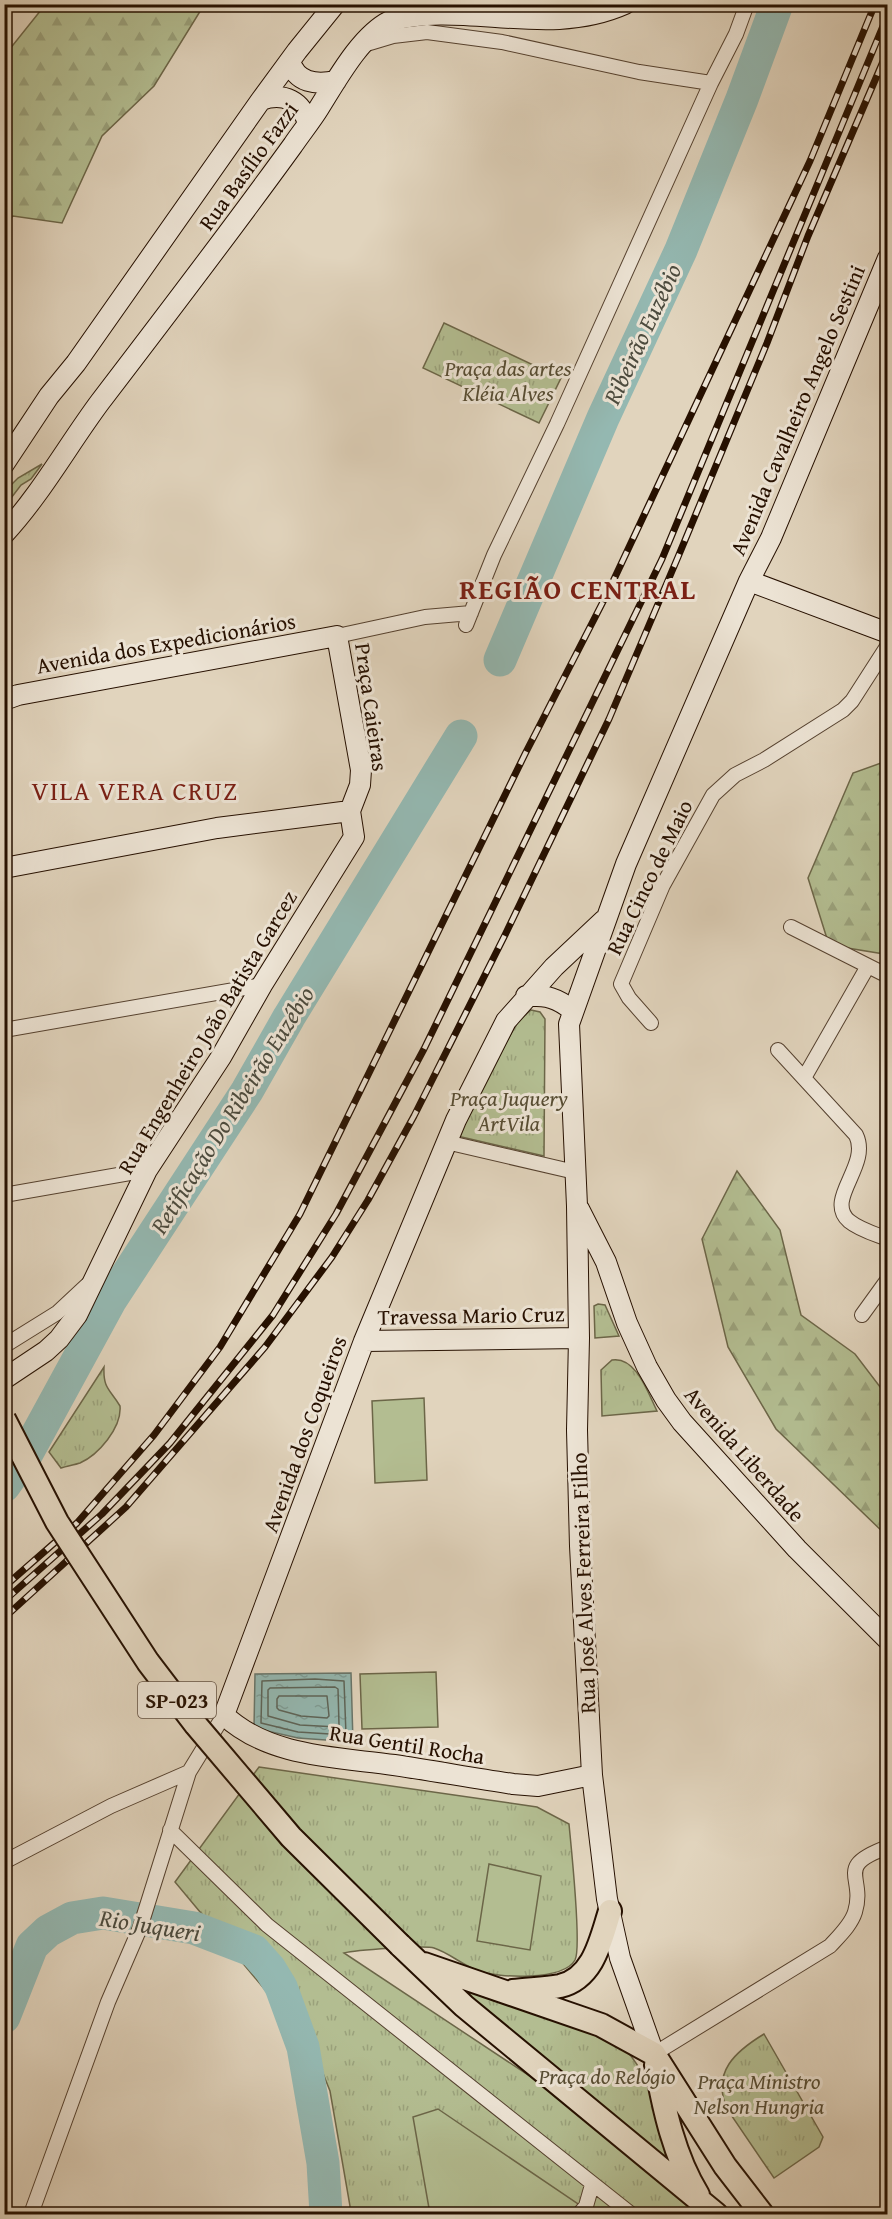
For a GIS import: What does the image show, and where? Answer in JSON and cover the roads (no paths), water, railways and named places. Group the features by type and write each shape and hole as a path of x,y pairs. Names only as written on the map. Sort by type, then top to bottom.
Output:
{"main road":[{"name":"Rua Basílio Fazzi","path":"4,464 261,100 335,4"},
{"name":"Rua Basílio Fazzi","path":"4,534 26,507 100,402 232,230 336,81 363,45 381,26 407,14 425,10 462,8 555,18 607,11 625,4"},
{"path":"290,61 296,75 306,81 320,83 336,81"},
{"path":"261,100 279,97 297,102 308,124"},
{"name":"Avenida Cavalheiro Angelo Sestini","path":"606,918 631,853 749,581 771,538 888,258"},
{"path":"749,581 888,633"},
{"name":"Avenida dos Expedicionários","path":"4,700 18,694 337,636"},
{"name":"Praça Caieiras","path":"337,636 361,770 360,785 350,812"},
{"path":"4,868 217,828 350,812"},
{"name":"Rua Engenheiro João Batista Garcez","path":"4,1379 26,1366 59,1339 77,1315 147,1170 221,1057 261,985 354,837 350,812"},
{"name":"Avenida dos Coqueiros","path":"224,1715 364,1341 446,1142 491,1048 506,1021 526,996 606,918"},
{"name":"Rua José Alves Ferreira Filho","path":"606,918 569,1024 577,1206 579,1338 577,1430 580,1546 592,1775 610,1911 620,1958 654,2054 725,2166 762,2214"},
{"path":"526,996 552,997 573,1011"},
{"name":"Avenida Liberdade","path":"577,1206 606,1262 631,1331 666,1400 682,1422 797,1549 888,1640"},
{"name":"Travessa Mario Cruz","path":"364,1341 579,1338"},
{"name":"SP-023","path":"4,1419 57,1522 155,1671 196,1725 291,1837 464,2006 710,2209"},
{"name":"Rua Gentil Rocha","path":"224,1715 245,1733 263,1741 327,1756 538,1786 592,1775"},
{"path":"503,1992 561,1986 576,1978 589,1967 597,1952 610,1911"},
{"name":"SP-023","path":"420,1962 602,2025 654,2054"},
{"path":"654,2054 672,2136 689,2180 710,2209"}],"street":[{"path":"4,9 10,4"},
{"path":"363,45 393,36 427,32 501,42 639,72 711,83 736,34 747,4"},
{"name":"Praça Caieiras","path":"337,636 425,617 468,619 494,555 567,403 711,83"},
{"name":"Rua Cinco de Maio","path":"651,1023 628,998 621,984 663,885 713,795 735,775 764,760 843,710 852,701 888,645"},
{"path":"791,927 888,976"},
{"path":"804,1078 868,966"},
{"path":"4,1030 261,985"},
{"path":"778,1050 859,1141 859,1160 842,1197 842,1212 849,1221 859,1227 888,1239"},
{"path":"446,1142 575,1172"},
{"path":"4,1195 147,1170"},
{"name":"Rua Engenheiro João Batista Garcez","path":"4,1346 57,1313 95,1278"},
{"path":"862,1315 888,1279"},
{"name":"Avenida dos Coqueiros","path":"31,2214 108,2002 140,1928 189,1772 224,1715"},
{"path":"4,1862 111,1806 189,1772"},
{"path":"170,1830 267,1925 631,2214"},
{"path":"654,2054 830,1946 848,1926 854,1914 858,1900 854,1874 856,1866 861,1860 888,1847"},
{"path":"579,2214 586,2206 592,2185"}],"water":[{"path":"351,1673 353,1742 298,1738 254,1728 255,1674"}],"waterway":[{"name":"Ribeirão Euzébio","path":"500,660 603,418 681,250 742,99 777,4"},
{"name":"Retificação Do Ribeirão Euzébio","path":"4,1486 26,1455 110,1301 247,1091 289,1017 461,736"},
{"name":"Rio Juqueri","path":"4,2017 32,1946 48,1931 72,1918 103,1913 194,1928 254,1951 270,1969 281,1987 303,2047 323,2163 326,2214"}],"railway":[{"path":"4,1587 77,1523 154,1435 220,1347 300,1214 525,754 608,592 810,161 875,4"},
{"path":"4,1601 102,1514 170,1443 273,1315 336,1214 424,1049 662,559 888,14"},
{"path":"4,1618 126,1507 265,1347 332,1257 368,1200 414,1116 505,935 609,719 767,343 808,236 888,50"}],"district":[{"name":"REGIÃO CENTRAL","path":"578,588"},
{"name":"VILA VERA CRUZ","path":"135,790"}],"park label":[{"name":"Praça das artes Kléia Alves","path":"508,380"},
{"name":"Praça Juquery ArtVila","path":"509,1110"},
{"name":"Praça do Relógio","path":"607,2076"},
{"name":"Praça Ministro Nelson Hungria","path":"759,2094"}]}
